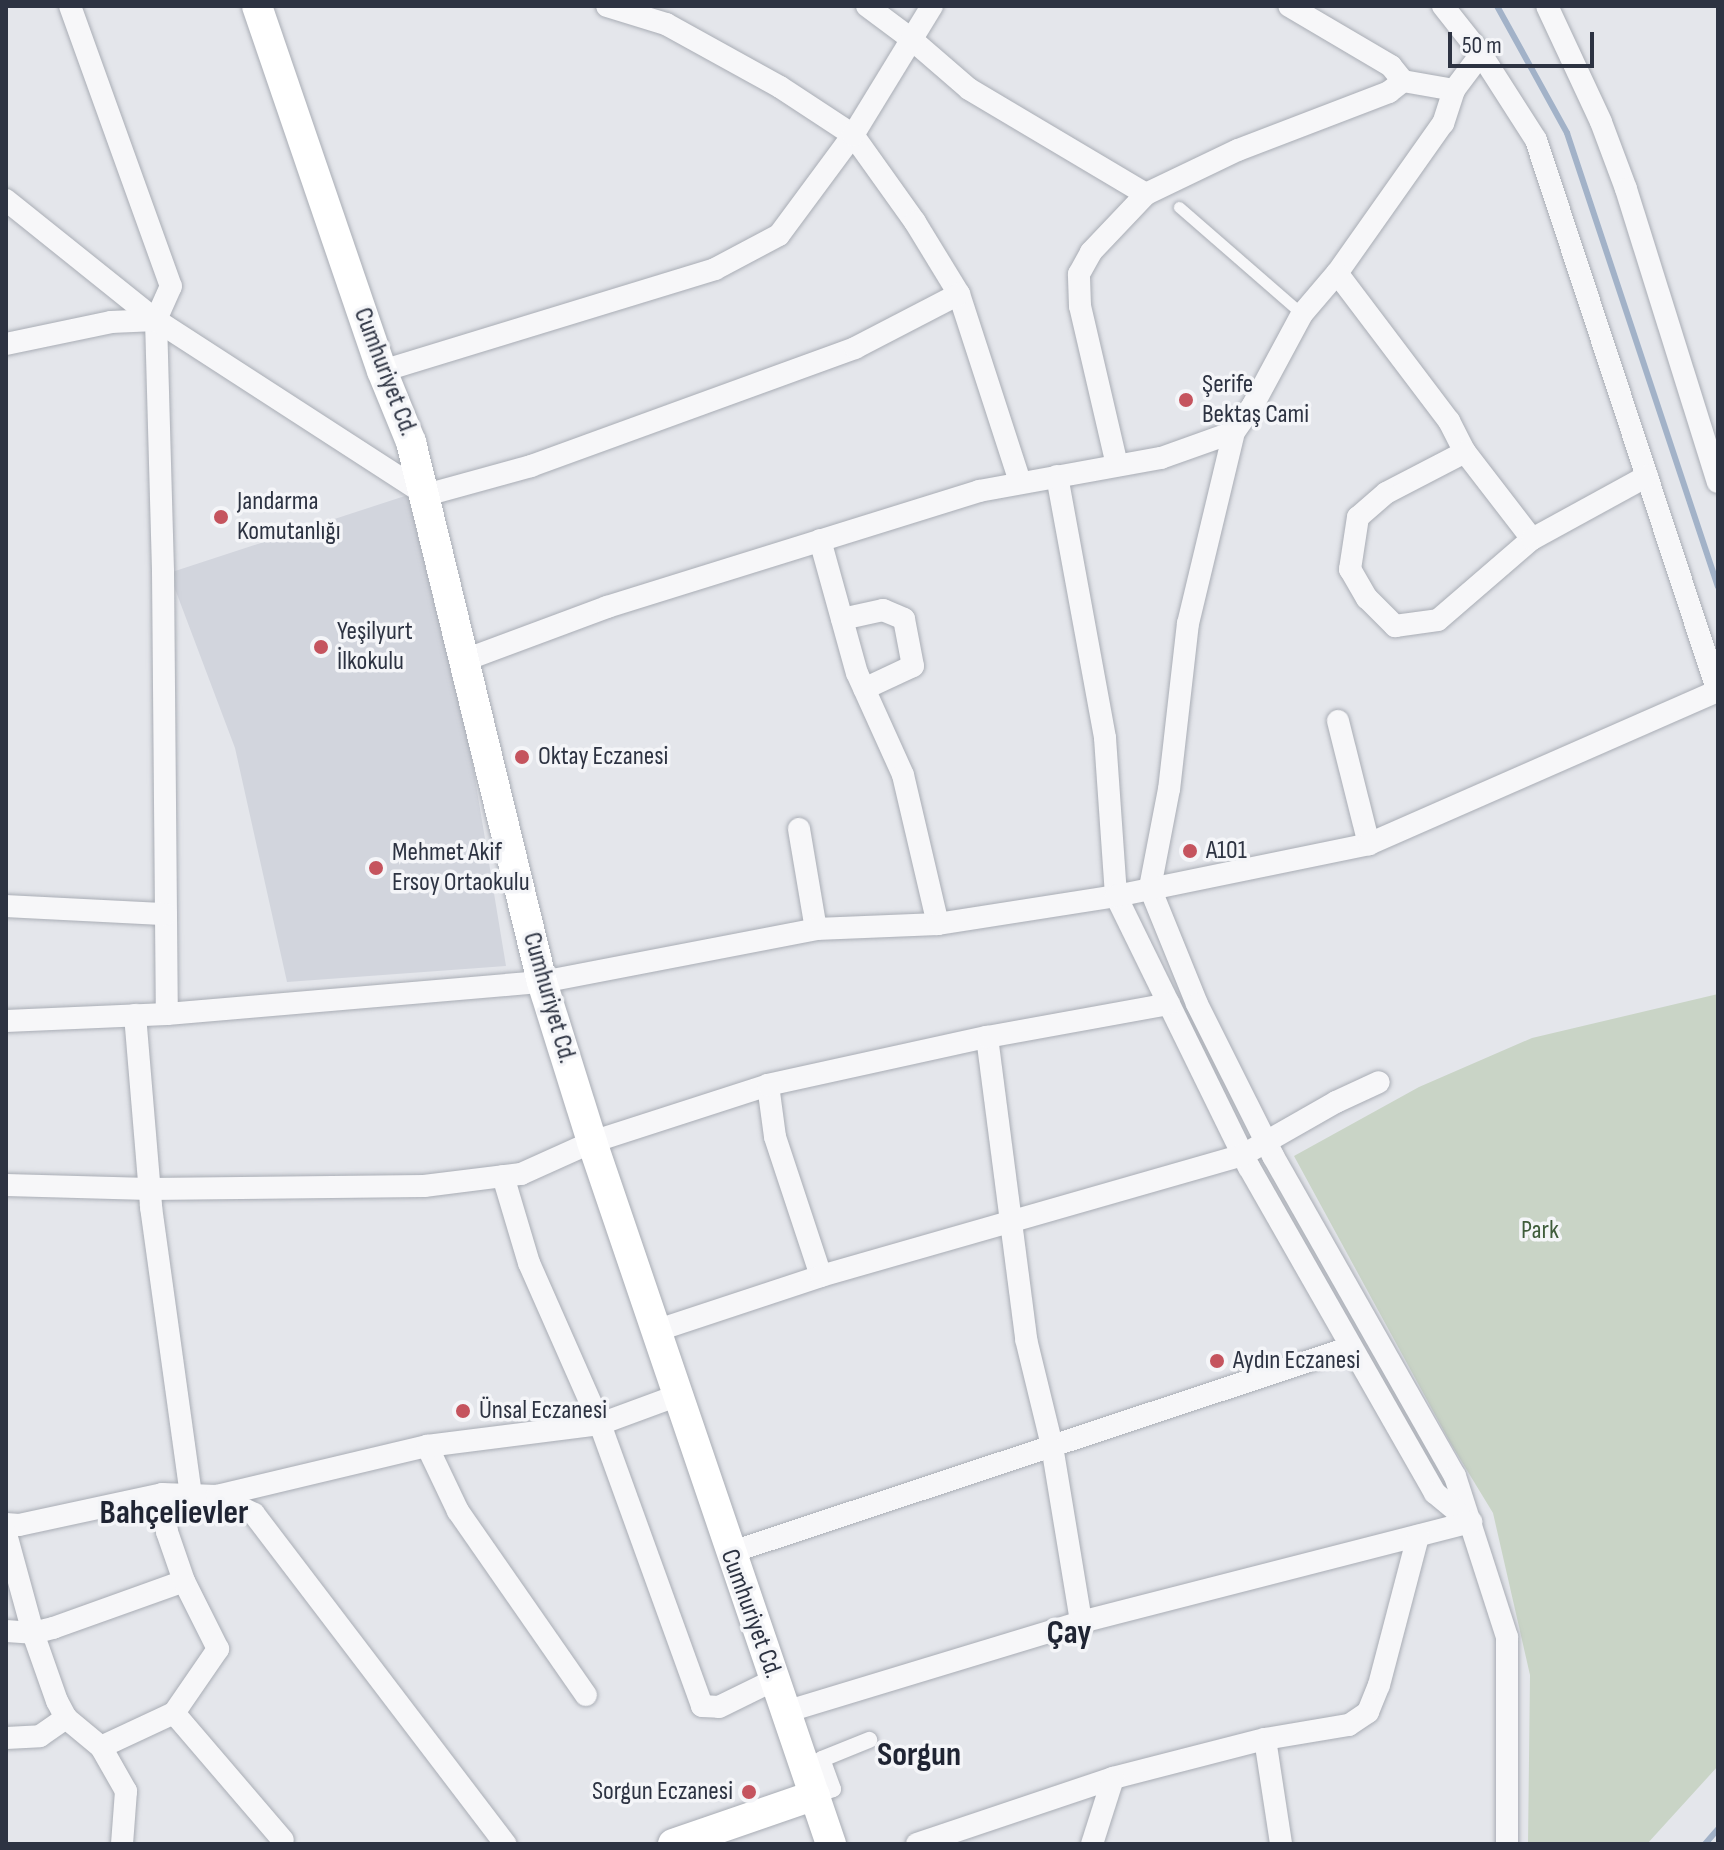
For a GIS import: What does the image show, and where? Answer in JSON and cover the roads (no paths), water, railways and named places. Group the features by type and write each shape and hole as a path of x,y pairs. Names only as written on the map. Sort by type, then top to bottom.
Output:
{"main road":[{"name":"Cumhuriyet Cd.","path":"257,6 382,371 411,442 542,982 676,1396 831,1844"},
{"path":"673,1844 738,1833 815,1795"}],"street":[{"path":"70,6 171,286 156,320 163,572 167,1014"},
{"path":"607,6 669,15 853,135 915,222 959,294 1020,482"},
{"path":"867,6 969,89 1146,194"},
{"path":"382,371 715,269 779,235 853,135 932,6"},
{"path":"1289,6 1391,66 1403,81 1454,90"},
{"path":"6,1021 167,1014 542,982 816,929 938,924 1116,896 1369,844 1718,691 1536,140 1481,54 1443,6"},
{"path":"1556,9 1626,189 1718,482"},
{"path":"1481,54 1454,90 1443,123 1337,273 1302,314 1253,405 1234,432 1188,623 1169,789 1150,888 1197,1004 1266,1142 1455,1476 1507,1637 1507,1844"},
{"path":"1117,465 1080,306 1079,274 1091,252 1146,194 1238,150 1389,92 1403,81"},
{"path":"6,200 156,320 426,495 531,466 855,348 959,294"},
{"path":"1337,273 1449,421 1465,452 1532,539"},
{"path":"6,344 111,322 156,320"},
{"path":"462,661 607,607 979,491 1161,458 1234,432"},
{"path":"1465,452 1386,493 1358,517 1350,569 1367,598 1395,626 1438,620 1532,539 1647,476"},
{"path":"1057,476 1105,738 1116,896 1243,1155 1351,1347 1435,1493 1471,1522"},
{"path":"820,540 864,689 903,775 938,924"},
{"path":"842,619 883,610 904,619 913,666 864,689"},
{"path":"1338,721 1369,844"},
{"path":"799,829 816,929"},
{"path":"6,906 166,914"},
{"path":"6,1185 149,1189 424,1186 521,1174 592,1142 768,1085 987,1037 1169,1004"},
{"path":"135,1015 149,1189 191,1495"},
{"path":"987,1037 1026,1339 1052,1446 1081,1622"},
{"path":"655,1331 821,1276 1012,1224 1029,1215 1135,1188 1243,1155 1336,1102 1379,1082"},
{"path":"768,1085 775,1137 821,1276"},
{"path":"503,1176 529,1263 600,1424 702,1706 719,1707 774,1680"},
{"path":"729,1553 1351,1347"},
{"path":"6,1524 19,1525 162,1494 217,1496 427,1446 600,1424 676,1396"},
{"path":"427,1446 458,1511 586,1695"},
{"path":"101,1747 174,1713 218,1649 184,1581 167,1532 162,1494"},
{"path":"217,1496 254,1514 505,1844"},
{"path":"785,1712 1081,1622 1471,1522"},
{"path":"6,1534 33,1633 66,1718 101,1747 126,1791 122,1844"},
{"path":"917,1844 1113,1778 1265,1739 1349,1725 1368,1712 1379,1685 1418,1536"},
{"path":"6,1631 33,1633 184,1581"},
{"path":"174,1713 283,1840"},
{"path":"6,1738 40,1736 66,1718"},
{"path":"1265,1739 1281,1844"},
{"path":"815,1795 833,1789 822,1759 869,1740"},
{"path":"1092,1844 1113,1778"}],"lane":[{"path":"1179,207 1302,314"}],"waterway":[{"path":"1497,6 1567,133 1718,586"},
{"path":"1705,1844 1718,1829"}],"place":[{"name":"Şerife Bektaş Cami","path":"1186,400"},
{"name":"Jandarma Komutanlığı","path":"221,517"},
{"name":"Yeşilyurt İlkokulu","path":"321,647"},
{"name":"Oktay Eczanesi","path":"522,757"},
{"name":"A101","path":"1190,851"},
{"name":"Mehmet Akif Ersoy Ortaokulu","path":"376,868"},
{"name":"Aydın Eczanesi","path":"1217,1361"},
{"name":"Ünsal Eczanesi","path":"463,1411"},
{"name":"Sorgun Eczanesi","path":"749,1792"}],"district":[{"name":"Bahçelievler","path":"174,1513"},
{"name":"Çay","path":"1069,1633"},
{"name":"Sorgun","path":"919,1755"}],"park label":[{"name":"Park","path":"1540,1231"}]}
